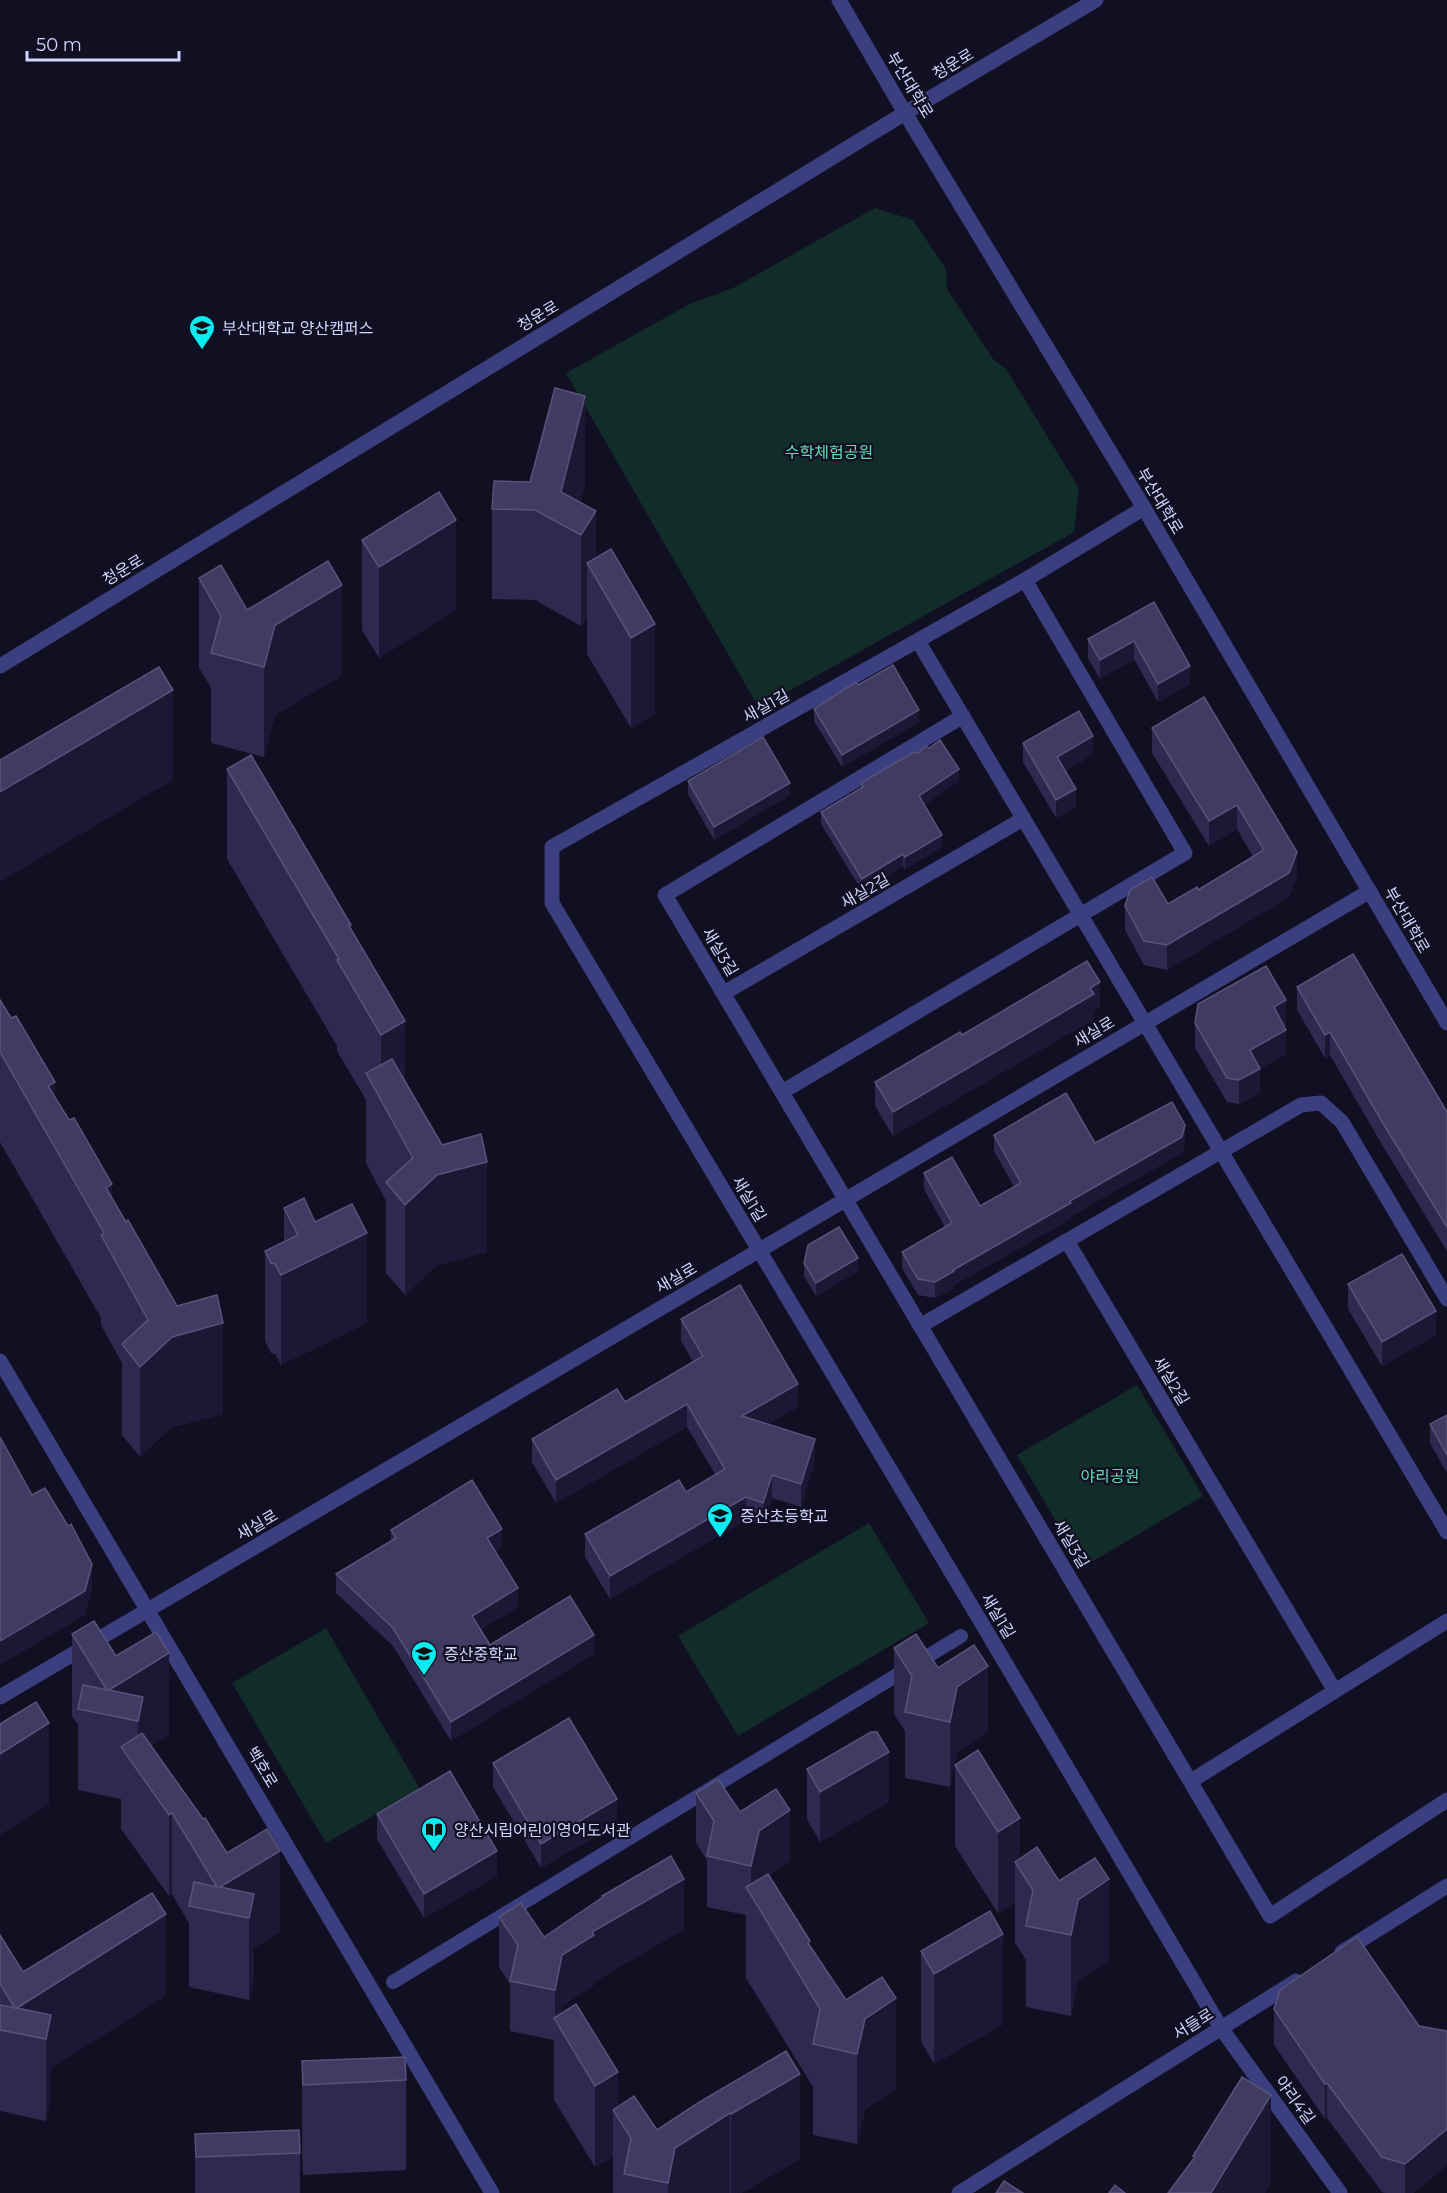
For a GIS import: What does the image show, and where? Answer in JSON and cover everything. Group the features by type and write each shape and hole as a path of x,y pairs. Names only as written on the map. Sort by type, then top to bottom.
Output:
{"street":[{"name":"부산대학로","path":"839,0 1144,508 1447,1023"},
{"name":"청운로","path":"0,666 905,113 1096,0"},
{"name":"새실1길","path":"1144,508 1025,580 552,847 552,903 1221,2028"},
{"path":"782,1092 1185,853 1025,580"},
{"path":"918,641 1447,1532"},
{"name":"새실3길","path":"963,716 666,895 1270,1916 1447,1800"},
{"name":"새실2길","path":"724,993 1023,819"},
{"name":"새실로","path":"0,1697 1370,891"},
{"path":"920,1326 1220,1150 1301,1105 1321,1103 1342,1122 1447,1299"},
{"name":"새실2길","path":"1067,1241 1335,1691"},
{"name":"백호로","path":"0,1361 270,1814 492,2193"},
{"path":"1191,1781 1447,1621"},
{"path":"393,1982 961,1636"},
{"path":"1329,1960 1447,1886"},
{"name":"서들로","path":"958,2193 1309,1972"},
{"name":"야리4길","path":"1221,2028 1340,2193"}],"green space":[{"name":"수학체험공원","path":"875,208 913,220 946,269 947,289 993,359 1006,369 1079,488 1074,532 759,708 566,373 688,305 735,287"},
{"name":"야리공원","path":"1137,1385 1203,1496 1083,1567 1017,1455"},
{"path":"869,1523 929,1623 738,1736 678,1636"},
{"path":"326,1628 420,1789 326,1843 232,1683"}],"building":[{"path":"555,388 585,396 561,492 596,511 581,535 535,510 492,509 494,481 530,482"},
{"path":"439,492 456,520 379,567 362,540"},
{"path":"611,549 655,624 631,638 587,563"},
{"path":"328,561 342,585 275,625 264,667 211,653 221,616 199,578 221,565 247,610"},
{"path":"1154,602 1190,666 1158,684 1134,641 1100,660 1088,639"},
{"path":"893,665 919,710 842,755 814,709 856,682 858,685"},
{"path":"159,667 173,690 0,792 0,760"},
{"path":"1204,697 1297,852 1289,873 1167,945 1144,941 1125,906 1130,890 1152,877 1168,904 1197,887 1198,890 1264,850 1237,805 1209,821 1152,728"},
{"path":"1079,711 1093,736 1057,757 1076,789 1056,800 1023,743"},
{"path":"763,737 790,783 714,827 688,781"},
{"path":"940,740 959,769 919,796 942,835 905,857 903,854 862,879 821,812 863,787 861,783 914,752 918,753 926,746 929,748"},
{"path":"251,755 405,1021 381,1035 227,769"},
{"path":"1353,954 1447,1112 1447,1227 1330,1032 1325,1035 1297,987"},
{"path":"1087,961 1100,982 1090,988 1094,994 893,1112 875,1082 960,1032 962,1035"},
{"path":"1266,966 1286,1000 1274,1007 1286,1030 1250,1050 1260,1069 1239,1080 1227,1078 1195,1023 1198,1004"},
{"path":"0,1000 11,1018 16,1016 55,1082 48,1086 69,1120 74,1118 112,1184 106,1188 126,1222 128,1220 177,1306 217,1295 223,1323 172,1337 140,1367 122,1344 148,1320 101,1235 104,1233 0,1052"},
{"path":"392,1059 442,1145 481,1134 487,1162 437,1175 405,1205 386,1182 413,1158 366,1073"},
{"path":"1066,1093 1095,1143 1172,1102 1185,1125 1182,1137 935,1282 918,1279 902,1252 952,1223 924,1173 952,1157 980,1206 1021,1183 994,1135"},
{"path":"304,1198 315,1222 352,1204 367,1233 281,1275 265,1251 298,1235 284,1208"},
{"path":"839,1227 858,1258 816,1283 804,1263 808,1245"},
{"path":"1402,1254 1436,1311 1382,1342 1348,1284"},
{"path":"740,1285 798,1384 742,1416 815,1439 801,1484 772,1475 763,1503 746,1497 610,1576 585,1534 679,1480 686,1492 725,1469 687,1404 556,1480 532,1439 617,1389 625,1402 703,1356 681,1319"},
{"path":"1447,1415 1447,1455 1430,1424"},
{"path":"0,1437 32,1495 45,1488 68,1526 71,1524 92,1564 85,1591 0,1641"},
{"path":"472,1480 502,1529 487,1538 518,1588 472,1616 490,1645 570,1596 594,1635 451,1722 393,1628 336,1574 396,1538 391,1530"},
{"path":"94,1621 116,1656 156,1632 169,1653 109,1690 143,1697 138,1721 78,1709 83,1685 107,1690 72,1634"},
{"path":"916,1634 938,1668 974,1645 988,1666 957,1687 950,1722 905,1712 912,1676 894,1648"},
{"path":"36,1702 49,1723 0,1754 0,1724"},
{"path":"569,1718 617,1799 541,1844 493,1763"},
{"path":"871,1732 877,1732 889,1752 820,1792 807,1769"},
{"path":"142,1733 203,1819 205,1818 227,1853 267,1829 280,1851 220,1887 254,1894 249,1918 189,1906 194,1882 217,1887 172,1813 169,1815 121,1747"},
{"path":"978,1750 1020,1818 998,1832 955,1765"},
{"path":"450,1771 497,1851 424,1894 377,1814"},
{"path":"718,1779 740,1812 776,1789 790,1810 759,1831 751,1866 707,1856 714,1821 696,1793"},
{"path":"1037,1847 1059,1881 1095,1858 1109,1879 1078,1900 1071,1935 1026,1926 1033,1890 1015,1862"},
{"path":"671,1856 684,1879 592,1932 594,1935 562,1955 555,1990 510,1981 518,1945 499,1917 521,1903 544,1937 602,1896"},
{"path":"768,1874 810,1941 808,1943 846,2000 882,1977 896,1998 865,2019 857,2054 813,2044 820,2009 746,1887"},
{"path":"152,1893 166,1914 17,2008 51,2015 46,2039 0,2030 0,2005 15,2008 0,1984 0,1935 23,1972"},
{"path":"990,1911 1003,1934 934,1974 921,1951"},
{"path":"1357,1937 1419,2026 1447,2031 1447,2129 1405,2164 1382,2157 1327,2083 1325,2084 1274,2009 1280,1990"},
{"path":"576,2004 618,2072 595,2086 554,2018"},
{"path":"786,2051 800,2074 730,2113 675,2148 668,2183 624,2174 631,2138 613,2110 634,2096 657,2130"},
{"path":"405,2057 406,2080 303,2085 302,2061"},
{"path":"1242,2077 1271,2095 1211,2193 1168,2193 1195,2157 1193,2156"},
{"path":"299,2130 300,2153 196,2157 195,2134"},
{"path":"1004,2181 1023,2193 996,2193"},
{"path":"1115,2185 1125,2193 1109,2193"}],"place":[{"name":"부산대학교 양산캠퍼스","path":"202,351"},
{"name":"증산초등학교","path":"720,1539"},
{"name":"증산중학교","path":"424,1677"},
{"name":"양산시립어린이영어도서관","path":"434,1853"}]}
